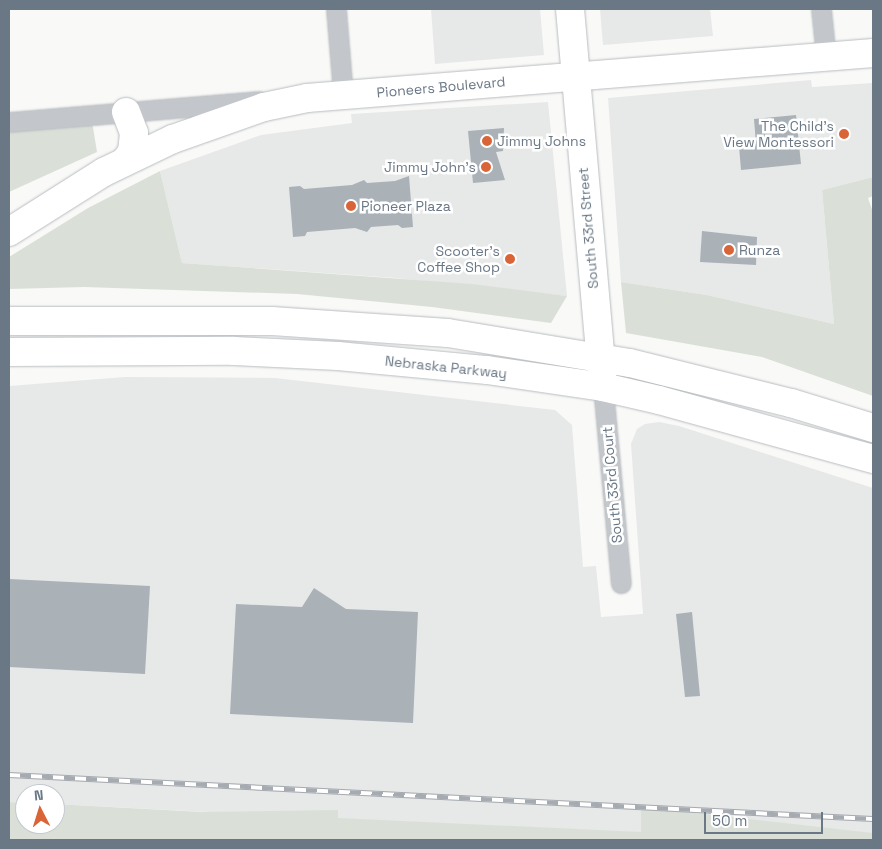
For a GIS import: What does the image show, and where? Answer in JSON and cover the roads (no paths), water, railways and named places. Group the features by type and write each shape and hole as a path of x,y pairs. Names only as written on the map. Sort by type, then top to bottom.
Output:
{"main road":[{"name":"South 33rd Street","path":"570,9 603,388"},
{"name":"Pioneers Boulevard","path":"307,98 873,53"},
{"path":"9,213 206,125 264,107 307,98"},
{"path":"9,232 115,166 132,152 134,133 126,112"},
{"path":"9,322 241,320 336,324 448,333 599,356 697,378 873,428"},
{"name":"Nebraska Parkway","path":"9,352 234,351 338,356 487,370 603,388 716,414 873,459"}],"street":[{"path":"336,9 343,95"},
{"path":"822,9 826,57"},
{"name":"Pioneers Boulevard","path":"9,122 307,98"},
{"name":"South 33rd Court","path":"603,388 621,583"}],"railway":[{"path":"9,775 873,819"}],"place":[{"name":"The Child's View Montessori","path":"844,134"},
{"name":"Jimmy Johns","path":"487,141"},
{"name":"Jimmy John's","path":"486,167"},
{"name":"Pioneer Plaza","path":"351,206"},
{"name":"Runza","path":"729,250"},
{"name":"Scooter's Coffee Shop","path":"510,259"}]}
